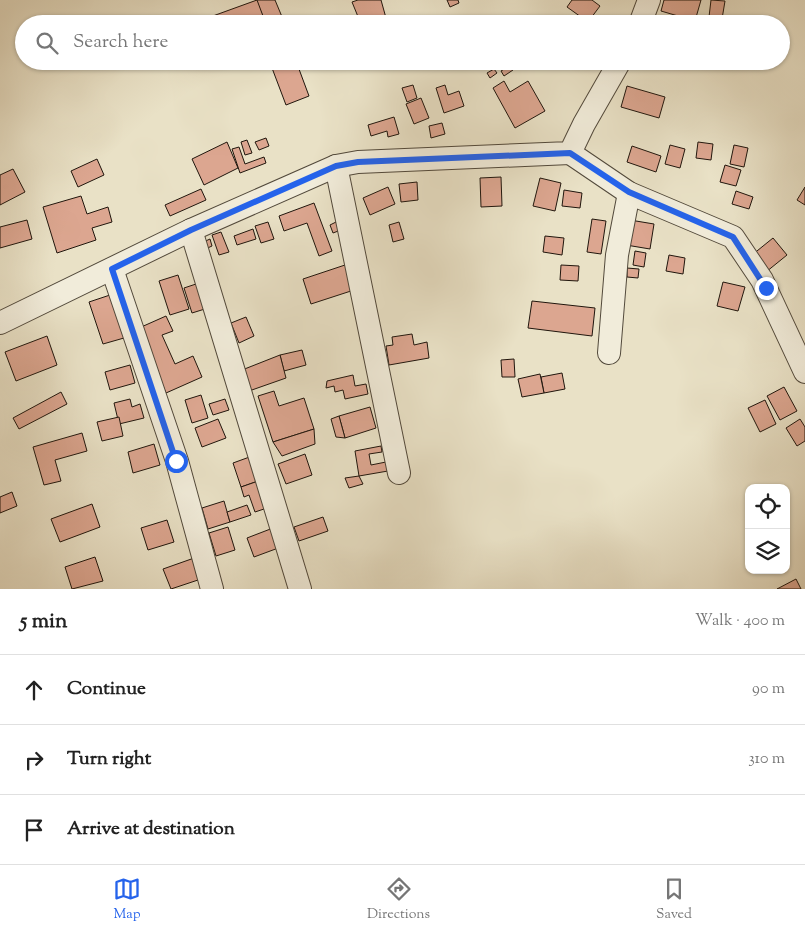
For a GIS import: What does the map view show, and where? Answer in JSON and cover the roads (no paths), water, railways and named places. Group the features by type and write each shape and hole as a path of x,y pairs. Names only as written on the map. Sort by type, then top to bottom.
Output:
{"street":[{"path":"643,15 649,0"},
{"path":"570,153 615,70"},
{"path":"0,322 191,230 336,166 358,162 570,153 629,192 733,237 762,280 805,372"},
{"path":"336,166 399,473"},
{"path":"609,353 617,255 629,192"},
{"path":"191,230 300,589"},
{"path":"112,269 176,461 212,589"}]}
